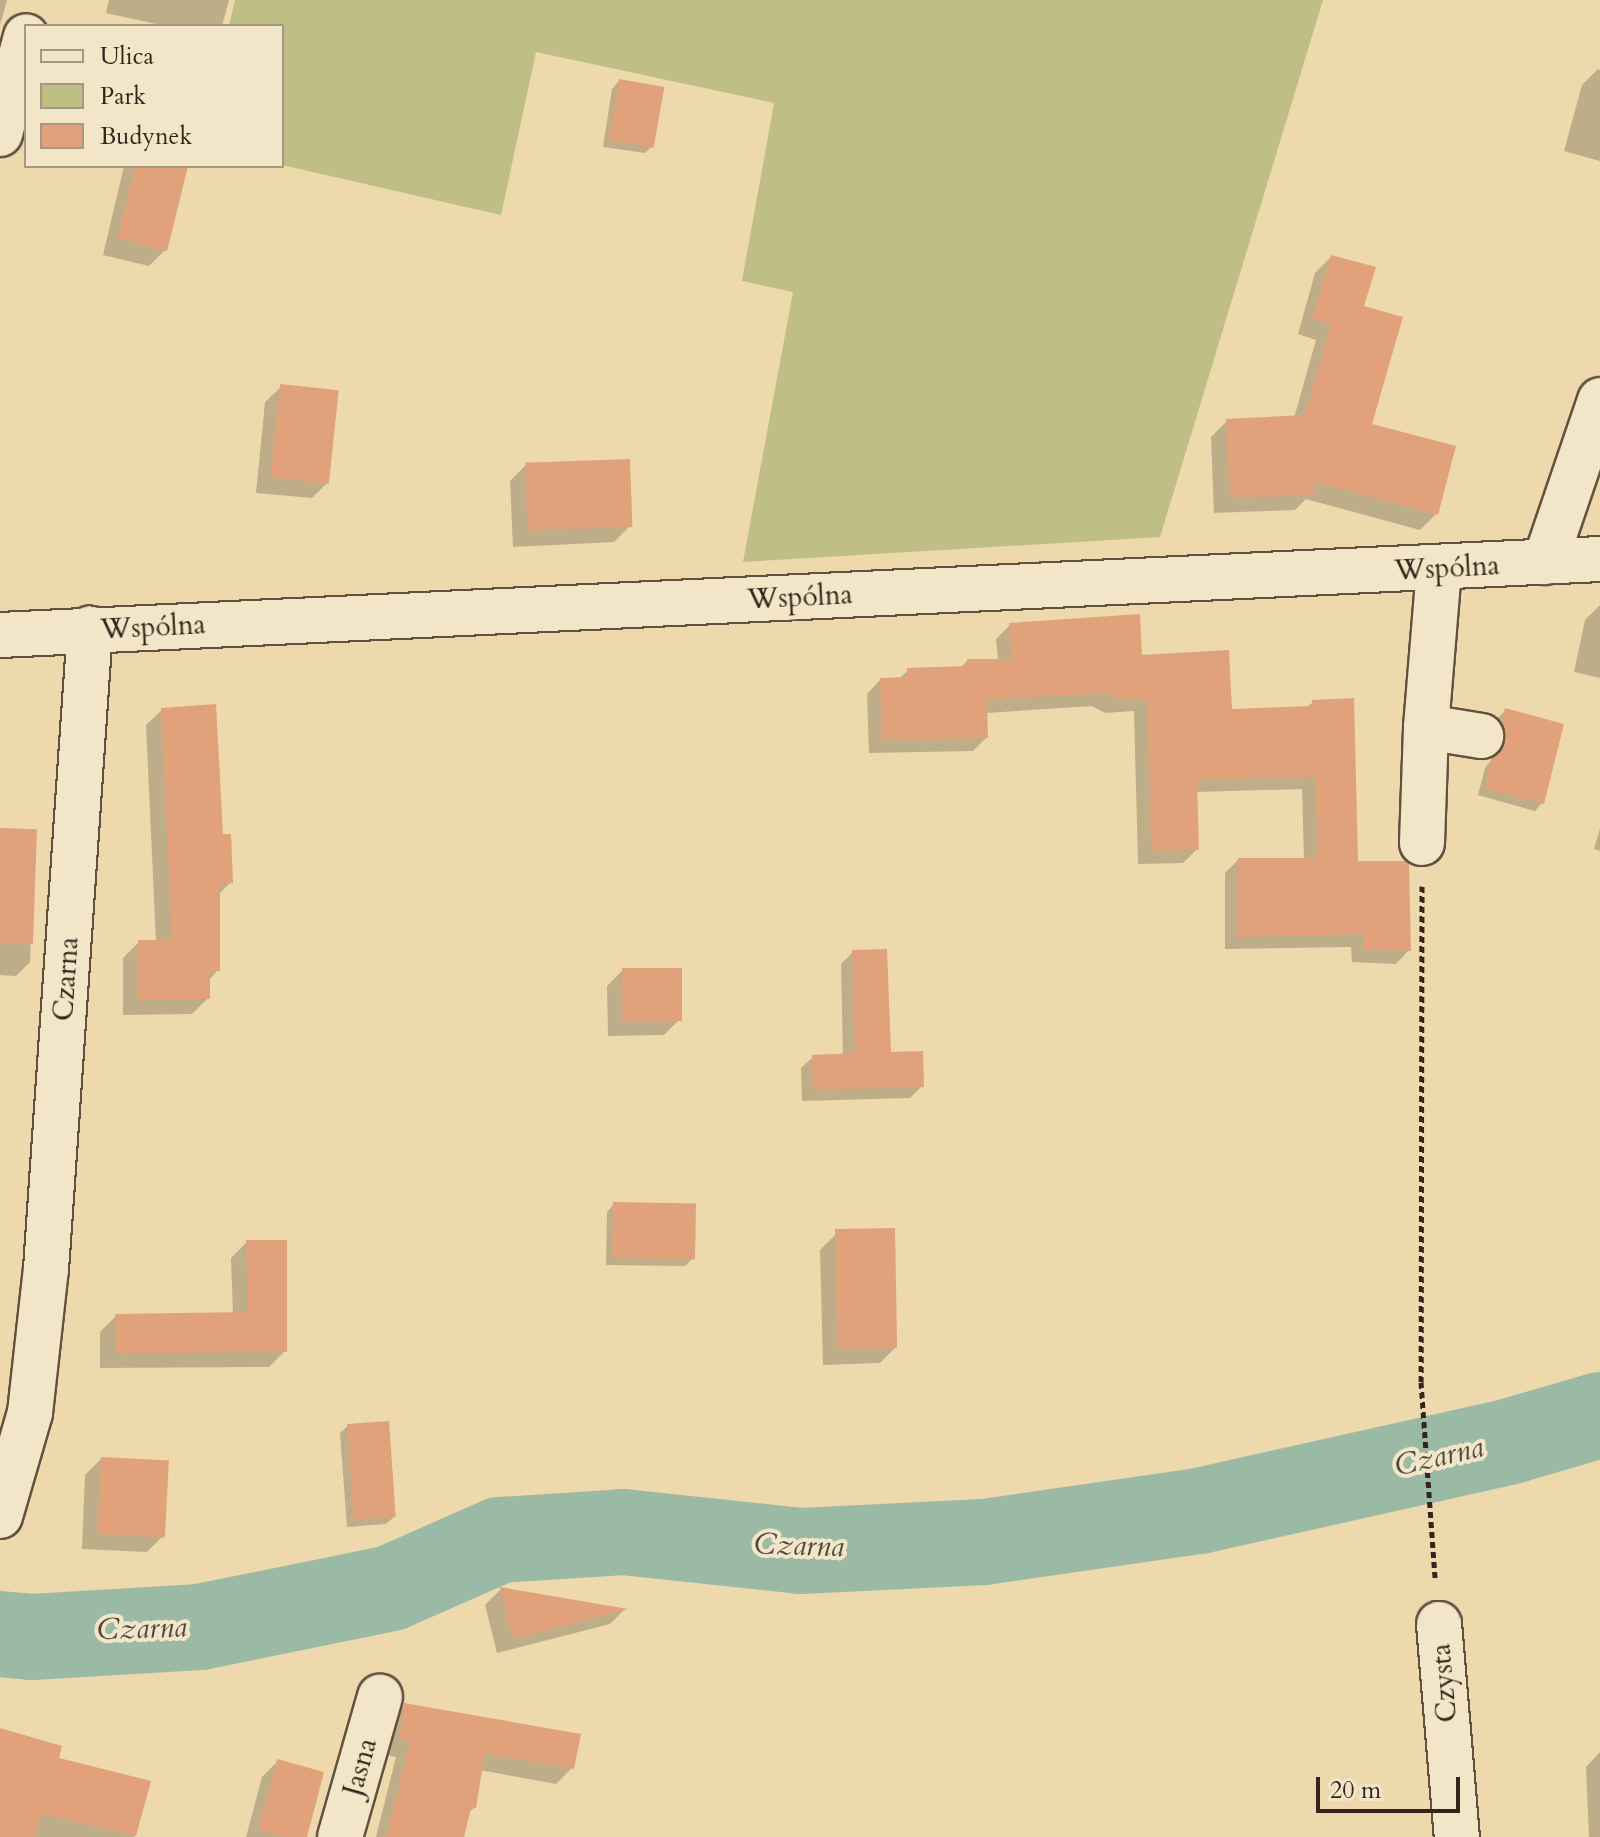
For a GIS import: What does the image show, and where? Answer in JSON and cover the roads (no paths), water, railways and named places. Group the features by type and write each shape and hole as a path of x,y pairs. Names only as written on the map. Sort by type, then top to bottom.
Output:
{"street":[{"path":"30,24 36,0"},
{"path":"0,134 24,44"},
{"path":"1545,562 1600,400"},
{"name":"Wspólna","path":"0,635 1600,559"},
{"path":"1422,843 1426,727 1439,569"},
{"name":"Czarna","path":"0,1516 30,1413 46,1269 90,629"},
{"path":"1426,727 1481,736"},
{"name":"Czysta","path":"1439,1624 1457,1837"},
{"name":"Jasna","path":"340,1837 380,1697"}],"waterway":[{"name":"Czarna","path":"0,1634 32,1637 200,1627 391,1588 500,1540 623,1532 801,1551 984,1542 1199,1511 1511,1441 1600,1415"}]}
